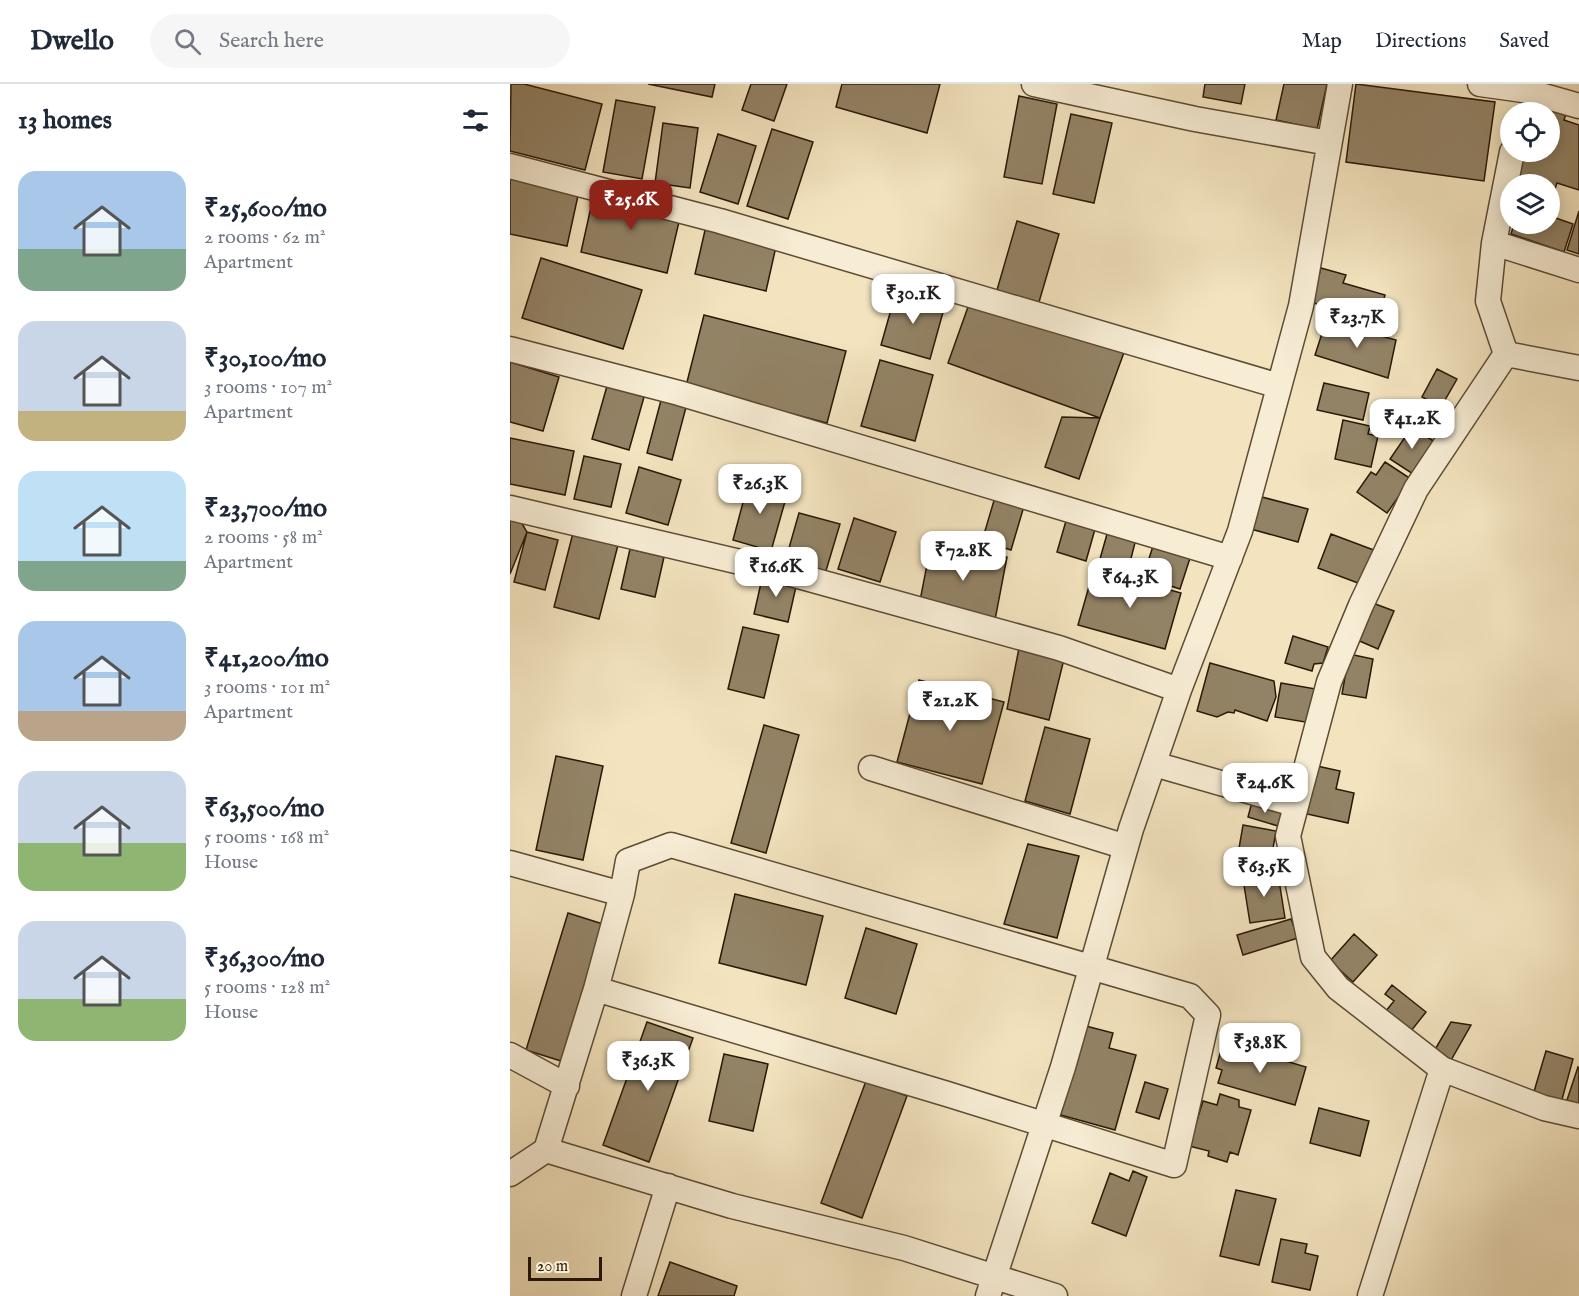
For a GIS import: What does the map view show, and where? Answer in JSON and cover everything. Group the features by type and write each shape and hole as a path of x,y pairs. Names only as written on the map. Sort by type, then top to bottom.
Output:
{"street":[{"path":"1034,84 1195,119 1329,143"},
{"path":"991,1287 1044,1125 1126,848 1179,690 1230,558 1301,306 1340,84"},
{"path":"1480,84 1522,96 1579,106"},
{"path":"1506,354 1488,302 1494,243 1510,162"},
{"path":"510,166 720,221 1279,386"},
{"path":"1494,243 1579,270"},
{"path":"510,349 679,393 1230,558"},
{"path":"1506,354 1579,368"},
{"path":"1506,354 1416,489 1361,605 1329,682 1294,804 1288,836 1313,957 1338,988 1442,1069 1544,1108 1579,1116"},
{"path":"510,508 791,574 1059,648 1179,690"},
{"path":"1154,764 1294,804"},
{"path":"871,768 1126,848"},
{"path":"510,1174 546,1150 596,989 622,894 628,861 671,845 1190,996 1208,1015 1174,1166 596,989"},
{"path":"510,863 622,894"},
{"path":"510,1055 567,1086"},
{"path":"1370,1296 1442,1069"},
{"path":"546,1150 732,1206 904,1248 991,1287 1055,1296"},
{"path":"634,1296 668,1186"}],"building":[{"path":"511,84 524,84 602,104 585,170 510,151"},
{"path":"648,84 715,84 712,97"},
{"path":"751,84 787,84 774,121 742,110"},
{"path":"842,84 940,84 927,133 836,107"},
{"path":"1205,84 1245,84 1241,104 1203,97"},
{"path":"1284,84 1327,84 1317,129 1276,120"},
{"path":"1356,84 1495,102 1484,181 1346,162"},
{"path":"1019,96 1057,104 1042,184 1004,177"},
{"path":"616,100 655,107 642,179 603,172"},
{"path":"1560,112 1566,114 1564,120 1579,125 1579,190 1560,184 1560,174 1518,174 1522,162 1560,162"},
{"path":"1071,114 1112,123 1094,203 1053,194"},
{"path":"663,123 698,128 690,188 655,183"},
{"path":"772,129 813,142 788,219 747,206"},
{"path":"718,134 756,146 738,204 700,192"},
{"path":"510,176 579,191 567,246 510,234"},
{"path":"595,189 682,209 667,273 581,252"},
{"path":"1579,211 1579,254 1567,250"},
{"path":"1560,219 1573,224 1564,252 1511,234 1560,234"},
{"path":"1017,221 1059,234 1039,302 997,290"},
{"path":"706,226 777,242 766,291 695,274"},
{"path":"541,258 642,290 623,349 522,318"},
{"path":"1321,268 1346,275 1343,283 1385,295 1375,330 1323,315 1326,307 1311,302"},
{"path":"896,292 945,305 930,359 881,345"},
{"path":"973,293 1126,347 1100,418 948,363"},
{"path":"704,315 846,351 827,423 686,386"},
{"path":"1326,321 1396,340 1388,378 1315,355"},
{"path":"880,360 933,375 915,441 861,426"},
{"path":"510,362 559,377 543,431 510,422"},
{"path":"1437,369 1457,379 1441,407 1422,397"},
{"path":"1324,383 1369,393 1363,420 1317,410"},
{"path":"607,386 644,397 629,450 592,439"},
{"path":"664,389 689,396 672,460 647,453"},
{"path":"1062,417 1100,418 1079,479 1045,467"},
{"path":"1343,420 1370,426 1368,434 1378,436 1371,467 1335,459"},
{"path":"1412,427 1435,442 1413,474 1390,459"},
{"path":"510,438 574,451 565,495 510,484"},
{"path":"584,456 621,464 611,507 574,499"},
{"path":"1385,462 1411,479 1387,513 1357,492 1371,472 1376,475"},
{"path":"639,467 681,480 668,525 626,513"},
{"path":"749,480 788,491 771,551 733,540"},
{"path":"998,487 1027,496 1011,550 982,541"},
{"path":"1258,496 1308,509 1298,542 1247,528"},
{"path":"799,513 840,524 825,574 785,562"},
{"path":"1068,514 1097,522 1086,561 1057,552"},
{"path":"854,518 896,532 880,582 838,569"},
{"path":"510,519 521,522 527,532 510,574"},
{"path":"1109,527 1137,535 1127,574 1098,566"},
{"path":"527,532 558,540 545,590 514,582"},
{"path":"573,533 618,545 599,619 554,607"},
{"path":"1331,534 1379,552 1366,586 1318,568"},
{"path":"1155,540 1192,552 1180,589 1143,577"},
{"path":"931,544 1007,557 995,620 919,606"},
{"path":"630,549 664,557 655,597 621,589"},
{"path":"1094,569 1181,593 1165,649 1078,625"},
{"path":"763,574 797,582 788,622 754,614"},
{"path":"1370,602 1394,611 1378,649 1355,639"},
{"path":"743,627 779,635 764,698 728,689"},
{"path":"1293,636 1328,647 1323,663 1314,664 1312,671 1285,663"},
{"path":"1020,643 1065,655 1049,720 1007,709"},
{"path":"1349,654 1373,659 1366,698 1342,694"},
{"path":"1210,663 1274,681 1276,697 1267,721 1235,710 1234,713 1228,712 1217,717 1197,711"},
{"path":"919,680 1004,702 982,784 897,762"},
{"path":"1281,683 1316,689 1311,723 1275,717"},
{"path":"764,725 799,735 766,853 731,843"},
{"path":"1045,727 1090,739 1070,814 1025,801"},
{"path":"556,756 603,766 583,860 536,850"},
{"path":"1317,766 1340,771 1336,789 1354,793 1348,823 1307,814"},
{"path":"1252,802 1282,811 1278,826 1248,817"},
{"path":"1243,825 1276,831 1271,860 1238,854"},
{"path":"1028,844 1079,856 1057,938 1004,924"},
{"path":"1278,874 1285,918 1250,923 1243,879"},
{"path":"735,894 823,916 806,985 719,963"},
{"path":"568,913 603,924 561,1061 526,1050"},
{"path":"1291,919 1298,938 1243,955 1237,935"},
{"path":"866,928 917,944 896,1014 845,998"},
{"path":"1354,934 1377,955 1353,982 1330,961"},
{"path":"1392,985 1426,1012 1411,1031 1386,1011 1394,1001 1385,994"},
{"path":"647,1022 693,1038 649,1162 603,1145"},
{"path":"1451,1022 1471,1025 1450,1062 1433,1053"},
{"path":"1082,1025 1113,1033 1109,1048 1136,1055 1115,1130 1057,1114"},
{"path":"1223,1043 1306,1067 1295,1105 1218,1083 1222,1070 1216,1068"},
{"path":"1546,1051 1573,1059 1561,1103 1533,1095"},
{"path":"724,1054 768,1064 753,1131 709,1121"},
{"path":"1579,1068 1579,1104 1567,1100"},
{"path":"866,1081 907,1096 862,1218 821,1203"},
{"path":"1145,1082 1168,1089 1159,1119 1136,1112"},
{"path":"1220,1094 1239,1100 1239,1107 1251,1110 1238,1155 1230,1152 1227,1162 1208,1156 1209,1151 1189,1146 1203,1101 1217,1105"},
{"path":"1319,1108 1369,1121 1360,1156 1310,1143"},
{"path":"1133,1171 1147,1177 1126,1236 1092,1223 1110,1173 1129,1181"},
{"path":"1236,1190 1276,1199 1259,1265 1220,1256"},
{"path":"1281,1239 1307,1244 1305,1253 1318,1256 1310,1290 1272,1282"},
{"path":"670,1262 737,1286 734,1296 658,1296"}]}
